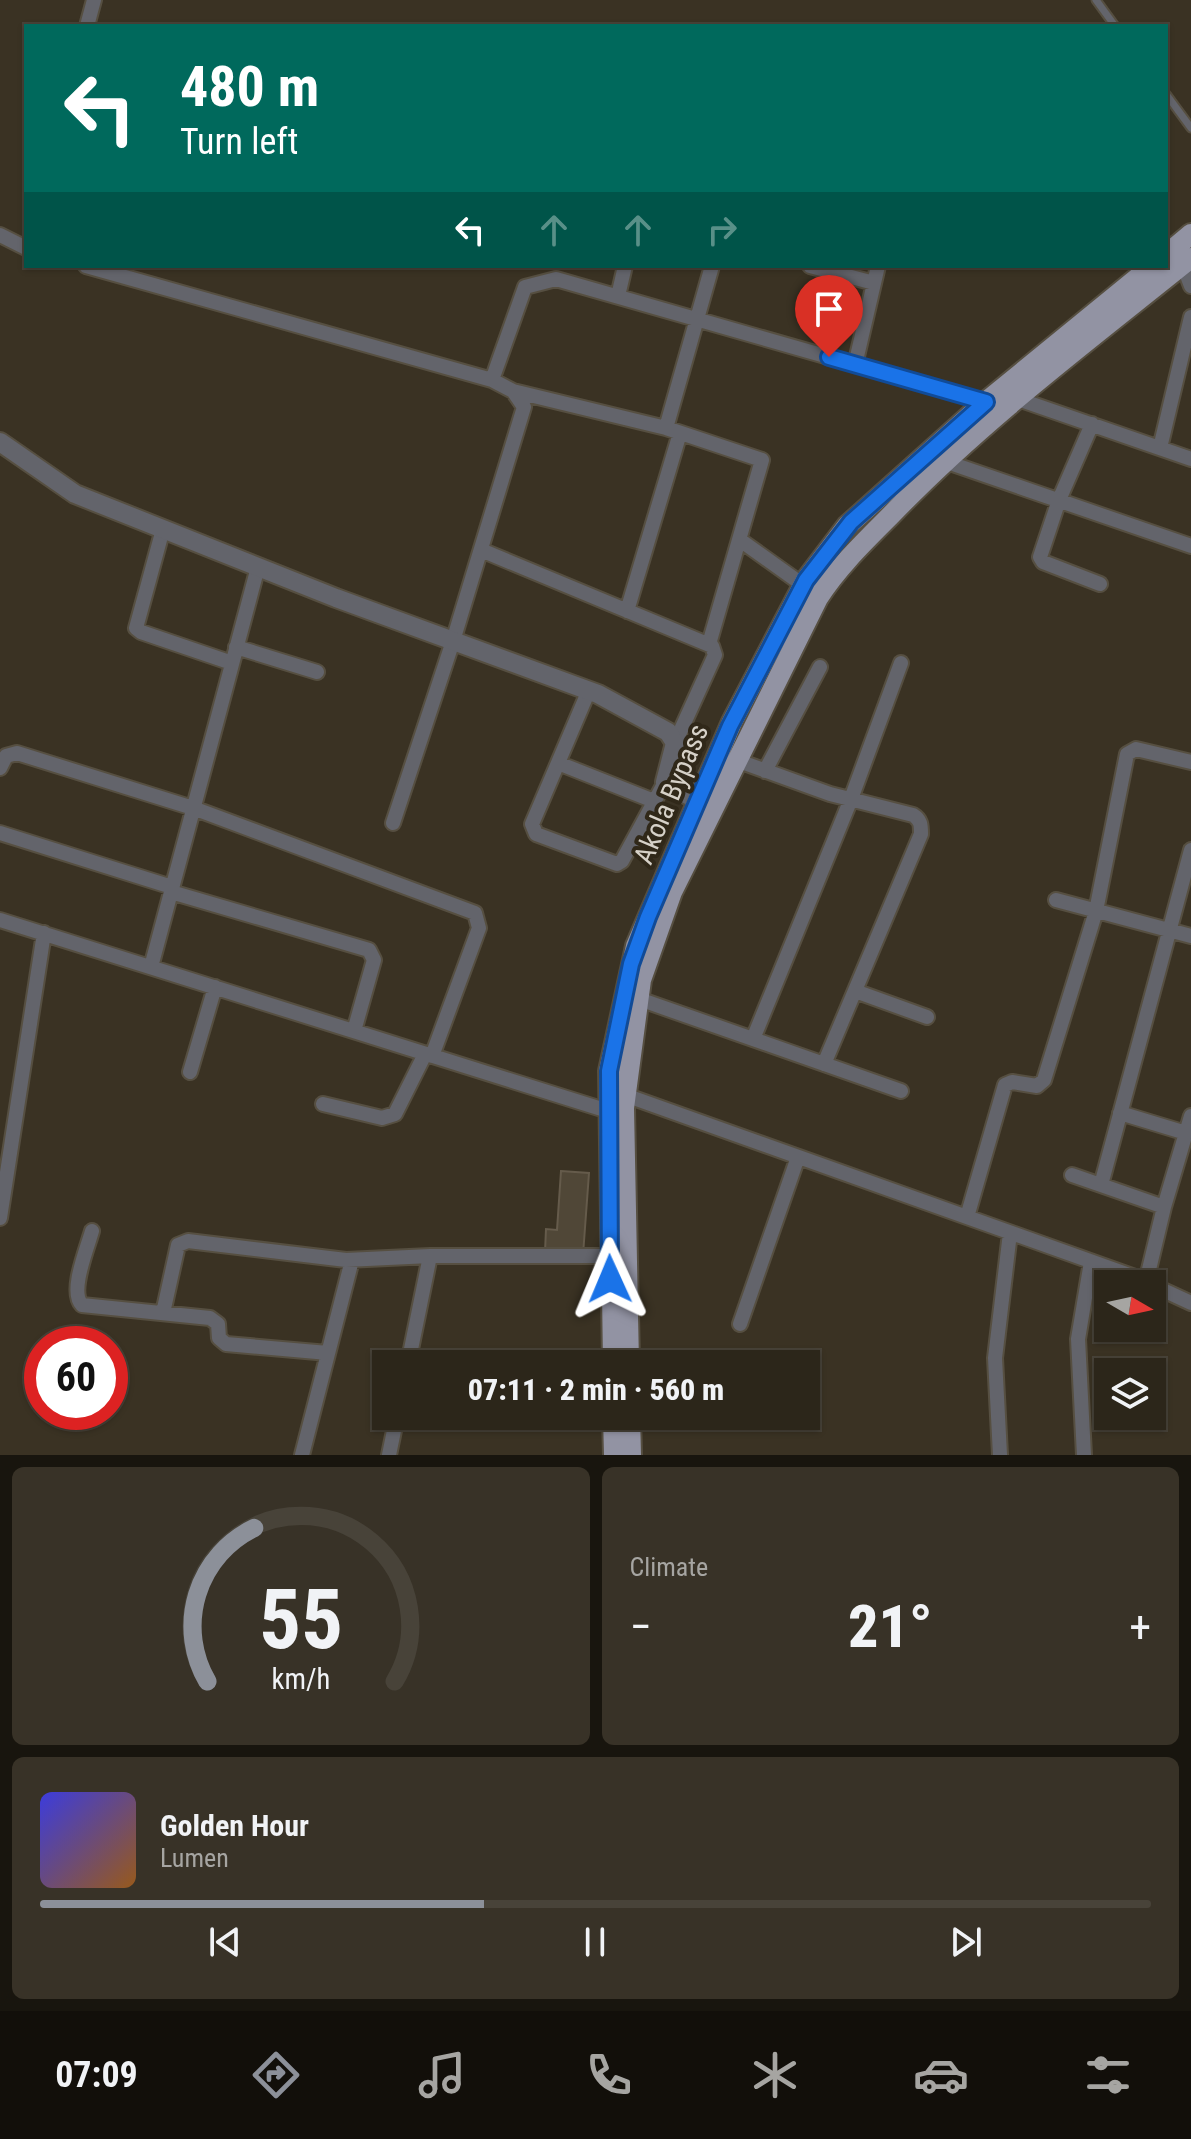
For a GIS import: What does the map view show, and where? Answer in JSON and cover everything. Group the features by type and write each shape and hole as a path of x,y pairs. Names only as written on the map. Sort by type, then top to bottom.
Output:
{"main road":[{"name":"Akola Bypass","path":"1168,265 1184,251"},
{"name":"Akola Bypass","path":"629,1350 623,1131 625,1095 641,980 672,892 832,575 944,461 976,422 986,402 1150,268"},
{"name":"Akola Bypass","path":"613,1350 609,1071 633,954 732,722 803,585 851,522 976,422 1018,399 1165,268"},
{"path":"613,1430 614,1455"},
{"path":"630,1430 631,1455"}],"street":[{"path":"88,24 94,0"},
{"path":"0,235 24,247"},
{"path":"1184,251 1191,286"},
{"path":"93,268 492,380 513,391 673,430 762,460 709,644"},
{"path":"618,296 625,268"},
{"path":"627,611 711,268"},
{"path":"818,268 874,283"},
{"path":"855,365 878,268"},
{"path":"492,380 525,287 556,279 986,402"},
{"path":"1160,448 1191,317"},
{"path":"393,823 453,641 524,407 513,391"},
{"path":"1018,399 1191,459"},
{"path":"1092,424 1059,500 1040,560 1100,584"},
{"path":"0,442 75,494 258,567 589,690 668,732 675,743"},
{"path":"944,461 1191,546"},
{"path":"163,529 136,628 232,663"},
{"path":"740,540 803,585"},
{"path":"481,550 709,644 715,655 675,743 665,782 622,861 617,864 532,830 589,690"},
{"path":"151,967 258,567"},
{"path":"236,647 317,672"},
{"path":"753,1039 851,799 901,663"},
{"path":"765,771 820,667"},
{"path":"967,1217 1005,1085 1012,1082 1037,1086 1044,1080 1096,911 1127,754 1136,749 1191,762"},
{"path":"0,768 6,756 17,753 193,808 475,913 479,928 428,1055 395,1114 382,1118 323,1104"},
{"path":"736,760 851,799 913,815 921,826 921,834 824,1064"},
{"path":"558,763 654,801"},
{"path":"665,782 698,801"},
{"path":"0,833 369,950 374,960 354,1031"},
{"path":"1101,1185 1191,850"},
{"path":"1056,900 1191,936"},
{"path":"0,920 608,1111"},
{"path":"0,1218 44,933"},
{"path":"190,1072 215,987"},
{"path":"855,991 927,1017"},
{"path":"639,999 901,1091"},
{"path":"625,1095 1113,1270"},
{"path":"1120,1113 1186,1133"},
{"path":"1149,1270 1191,1116"},
{"path":"740,1324 798,1157"},
{"path":"1072,1175 1164,1207"},
{"path":"92,1231 76,1291 78,1302 82,1305 215,1320 219,1338 226,1344 328,1353"},
{"path":"1000,1455 996,1349 1010,1233"},
{"path":"163,1313 178,1245 183,1242 352,1260 430,1256 610,1256"},
{"path":"411,1350 430,1256"},
{"path":"302,1455 352,1260"},
{"path":"1084,1455 1078,1339 1091,1262"},
{"path":"1166,1291 1191,1303"},
{"path":"389,1455 394,1430"}],"lane":[{"path":"1096,0 1114,24"},
{"path":"1168,97 1191,128"}],"building":[{"path":"561,1171 589,1173 583,1255 545,1252 546,1229 557,1230"}],"route":[{"path":"610,1279 609,1071 631,964 648,917 730,726 806,580 851,522 986,402 829,357"}]}
